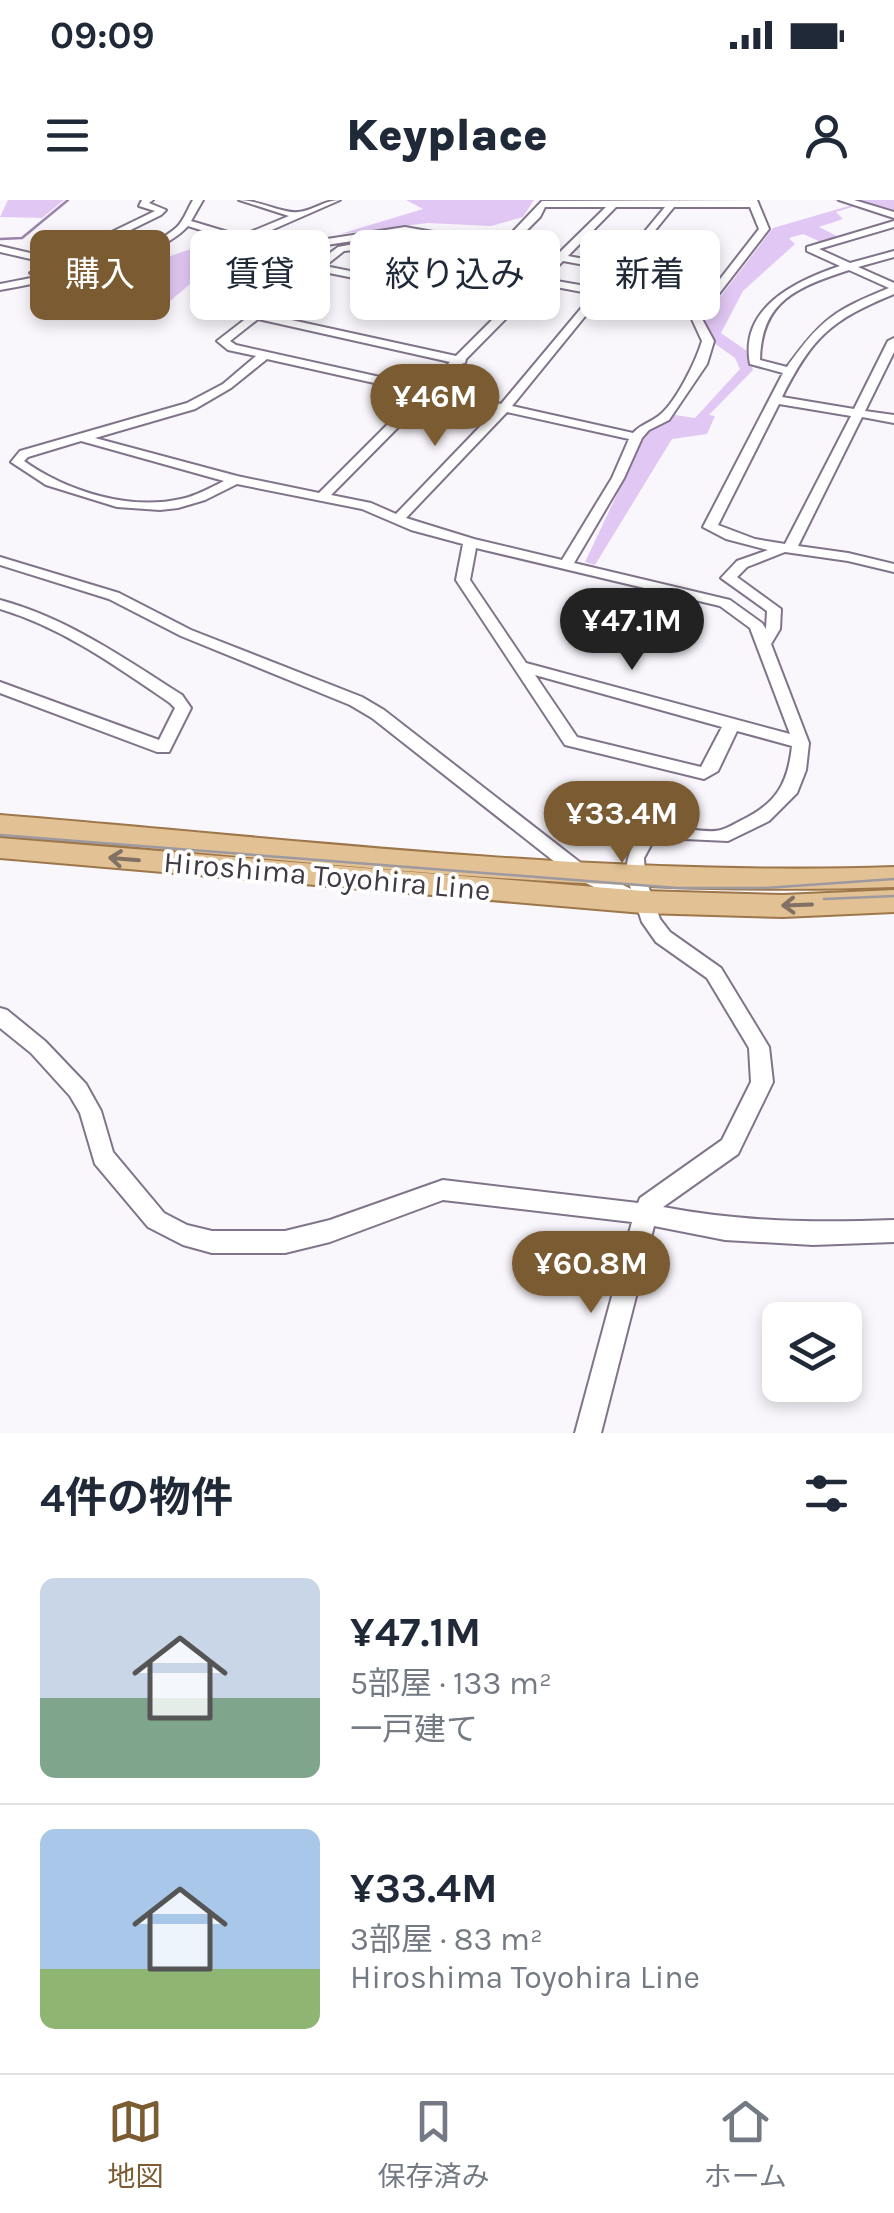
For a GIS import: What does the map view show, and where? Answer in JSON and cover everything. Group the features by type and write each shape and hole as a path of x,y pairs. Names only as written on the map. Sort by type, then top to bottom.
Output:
{"main road":[{"name":"Hiroshima Toyohira Line","path":"0,826 580,872 639,890 894,877"},
{"name":"Hiroshima Toyohira Line","path":"0,848 639,890 783,906 894,901"}],"street":[{"path":"123,230 161,210 142,204 148,200"},
{"path":"0,287 68,272 152,244 181,230 198,200"},
{"path":"244,200 299,216"},
{"path":"265,230 335,200"},
{"path":"844,200 894,216"},
{"path":"522,230 542,204 752,202 764,230 720,285"},
{"path":"560,261 614,204"},
{"path":"650,230 671,204"},
{"path":"186,222 210,230"},
{"path":"894,224 810,249 894,288"},
{"path":"0,249 30,256"},
{"path":"790,371 754,362 752,350 760,320 779,298 843,266 894,254"},
{"path":"560,257 580,261"},
{"path":"874,260 894,268"},
{"path":"18,284 30,277"},
{"path":"894,288 831,319 790,371 710,527 719,533 894,568"},
{"path":"399,518 503,409 580,317"},
{"path":"249,320 224,341 232,348 636,437"},
{"path":"267,320 461,362"},
{"path":"321,498 501,320"},
{"path":"566,566 618,478 636,437 645,427 665,417 701,364 708,341 697,320"},
{"path":"790,548 894,341"},
{"path":"235,480 204,497 152,507 74,491 17,462 24,454 191,406 226,386 265,356"},
{"path":"777,400 894,420"},
{"path":"79,437 235,480 366,506 416,528 724,603 758,626 801,743 798,770 788,793 763,817 722,837 660,832 644,841 635,858 639,890 651,922 663,937 714,973 759,1047 762,1082 730,1147 648,1205 588,1433"},
{"path":"470,542 463,580 570,740 704,773 712,767 731,724"},
{"path":"763,645 773,630 774,608 728,578 742,564 790,548"},
{"path":"0,561 114,596 186,633 356,701 378,714 580,872"},
{"path":"0,604 44,620 113,658 184,708 163,748 0,687"},
{"path":"520,666 801,743"},
{"path":"0,1016 38,1047 78,1090 90,1111 103,1157 156,1220 212,1242 285,1242 330,1231 443,1190 646,1215 725,1229 813,1234 894,1231"}],"shaded area":[{"path":"8,200 64,200 42,218 0,217"},
{"path":"406,200 534,200 523,217 491,226 428,223 353,230 423,209"},
{"path":"833,200 894,200 894,213 862,204 836,212 843,219 819,227 837,236 823,243 803,234 789,238 795,244 743,291 721,333 747,351 753,370 709,415 715,416 707,434 672,439 595,565 585,562 647,431 675,415 695,418 740,369 735,358 714,343 705,320 720,320 720,297 773,228 852,205"},
{"path":"190,249 190,284 170,301 170,256"}],"waterway":[{"path":"0,239 22,238 68,200"}],"tram line":[{"path":"0,835 677,888 765,888 894,879"},
{"path":"824,899 894,896"}]}
